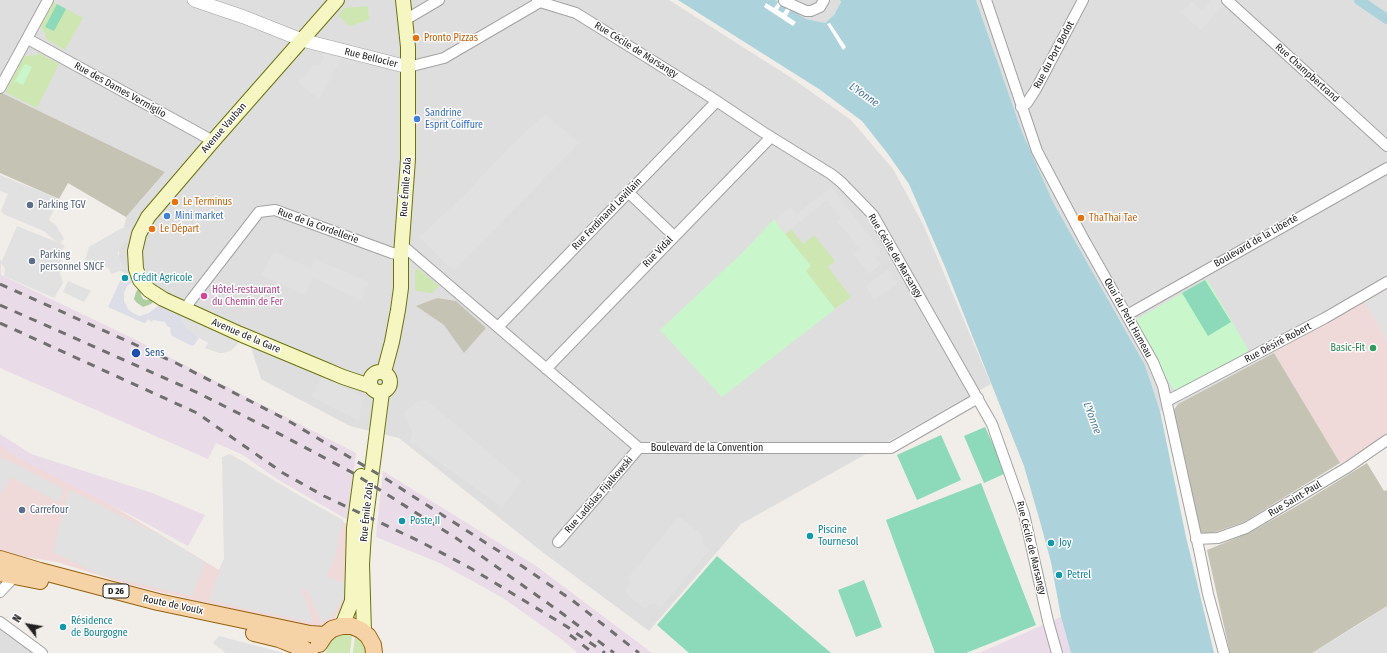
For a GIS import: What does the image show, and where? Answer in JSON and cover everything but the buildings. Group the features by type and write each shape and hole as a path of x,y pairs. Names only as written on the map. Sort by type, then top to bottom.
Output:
{"main road":[{"name":"Avenue Vauban","path":"136,269 135,251 143,224 173,186 337,0"},
{"name":"Rue Émile Zola","path":"375,389 387,390 390,382 389,378 384,372 392,342 401,288 408,159 408,67 403,0"},
{"name":"Avenue de la Gare","path":"136,269 140,280 149,290 163,299 337,375 375,389"},
{"name":"Rue Émile Zola","path":"364,632 362,564 364,533 374,455 375,389"},
{"name":"Rue Émile Zola","path":"342,626 352,601 354,528 371,403 375,389"},
{"name":"Route de Voulx","path":"0,559 40,572 158,602 310,634 324,635"},
{"name":"Route de Voulx","path":"7,574 173,612 279,639 310,653"},
{"path":"317,653 319,644 324,635 332,629 342,626 356,627 364,632 371,640 374,653"}],"street":[{"path":"0,88 48,0"},
{"name":"Rue Bellocier","path":"194,0 244,17 302,40 408,67 444,58 538,1"},
{"path":"405,20 439,0"},
{"path":"784,2 806,11 811,11 820,7 824,0"},
{"name":"Quai du Petit Hameau","path":"986,0 1037,151 1083,238 1153,362 1163,386 1208,594 1224,653"},
{"name":"Rue du Port Bodot","path":"1021,107 1027,103 1036,89 1083,0"},
{"name":"Rue Champbertrand","path":"1227,0 1387,146"},
{"name":"Rue Cécile de Marsangy","path":"538,1 576,13 717,101 842,182 873,215 992,424 1024,514 1048,621 1058,653"},
{"name":"Rue des Dames Vermiglio","path":"28,39 213,140"},
{"name":"Rue Ferdinand Levillain","path":"498,326 717,101"},
{"name":"Rue Vidal","path":"546,368 771,137"},
{"name":"Boulevard de la Liberté","path":"1127,315 1387,168"},
{"path":"628,192 674,236"},
{"name":"Rue de la Cordellerie","path":"185,309 259,212 275,210 392,254 402,250"},
{"name":"Boulevard de la Convention","path":"402,250 498,326 639,448 891,448 978,398"},
{"name":"Rue Désiré Robert","path":"1167,401 1318,321 1387,282"},
{"name":"Rue Saint-Paul","path":"1196,539 1218,538 1246,528 1348,467 1387,440"},
{"name":"Rue Ladislas Fijalkowski","path":"558,542 639,448"},
{"path":"0,592 7,574"},
{"path":"0,622 42,653"}],"shaded area":[{"path":"0,0 669,0 793,79 851,120 893,169 923,224 991,384 741,524 649,631 541,551 399,438 350,426 261,379 246,331 116,269 126,217 165,172 0,92"},
{"path":"775,0 840,0 841,2 834,15 825,23 806,19"},
{"path":"976,0 1387,0 1387,283 1274,353 1178,404 1160,411 1145,365 1053,202 1022,132"},
{"path":"1210,0 1220,0 1225,4 1201,30 1181,13 1192,1 1202,10"},
{"path":"324,54 342,57 319,100 298,82 314,64 321,65"},
{"path":"0,92 165,172 126,217 68,183 59,199 0,173"},
{"path":"545,114 579,143 454,271 419,237 463,196 509,147"},
{"path":"0,175 59,199 49,220 56,225 64,239 60,243 65,246 61,251 62,259 58,266 63,283 54,298 4,276 5,269 1,263 17,226 59,243 44,231 3,214 1,211 8,194 0,191"},
{"path":"831,187 880,249 879,256 876,258 881,264 869,274 854,255 860,249 837,221 841,218 827,200 785,234 775,220 791,207 797,214"},
{"path":"134,225 128,241 118,253 122,264 128,268 112,274 108,268 102,265 84,264 89,247 120,229"},
{"path":"274,251 310,268 315,259 369,282 360,300 313,277 305,295 261,275"},
{"path":"0,259 1,275 134,339 356,453 348,520 277,479 243,455 216,443 208,459 0,368"},
{"path":"888,269 897,284 874,300 866,286"},
{"path":"135,272 138,278 127,286 124,293 124,301 128,309 139,316 149,313 163,302 181,313 182,320 187,329 199,338 194,345 192,346 172,336 170,331 171,328 167,326 165,322 153,320 152,322 148,319 144,323 108,307 123,275"},
{"path":"68,281 91,291 84,302 63,292"},
{"path":"1387,283 1387,435 1340,464 1274,353"},
{"path":"1387,289 1387,342 1365,302"},
{"path":"437,298 456,301 486,328 464,353 444,325 416,306"},
{"path":"181,313 189,320 190,319 225,336 227,335 241,339 230,351 223,353 205,348 208,343 187,329 182,320"},
{"path":"1274,353 1340,463 1244,522 1207,535 1201,533 1173,411 1178,404"},
{"path":"322,377 363,398 359,421 311,396"},
{"path":"419,401 428,401 522,481 502,507 410,442 412,433 404,411"},
{"path":"0,434 31,454 152,493 205,515 188,546 20,459 0,445"},
{"path":"0,438 219,570 224,559 230,454 350,526 347,596 332,624 316,628 300,626 127,584 57,562 0,553"},
{"path":"230,454 296,494 343,520 335,557 327,577 345,583 344,597 331,618 321,622 308,591 302,590 313,622 209,600 224,559 222,457"},
{"path":"0,457 63,489 60,503 11,477 0,496"},
{"path":"1367,463 1384,491 1387,490 1387,606 1312,653 1230,653 1207,550 1251,532 1304,502"},
{"path":"383,471 536,566 652,653 578,653 561,639 503,598 440,563 376,537"},
{"path":"69,490 156,533 205,562 192,596 101,575 53,552"},
{"path":"679,516 702,535 703,545 710,550 660,608 653,603 645,609 626,594 625,590 631,583 627,579"},
{"path":"1387,606 1387,653 1312,653 1358,625"},
{"path":"1061,617 1071,653 979,653"},
{"path":"0,626 38,653 0,653"},
{"path":"219,636 284,653 226,653 213,643"}],"green space":[{"path":"53,2 83,18 65,50 46,39 45,33 40,25"},
{"path":"57,4 66,9 54,31 45,27"},
{"path":"368,6 369,20 350,26 338,16 344,8"},
{"path":"39,53 59,64 37,108 5,92 24,56"},
{"path":"26,64 32,67 23,85 15,81"},
{"path":"774,219 811,266 806,271 835,309 722,397 660,330 745,250"},
{"path":"791,229 803,244 814,235 835,261 828,267 851,297 835,309 805,271 811,266 785,234"},
{"path":"417,268 439,286 432,293 416,291 415,270"},
{"path":"1207,279 1249,351 1177,390 1173,389 1136,323 1137,319"},
{"path":"1205,280 1231,322 1208,336 1182,293"},
{"path":"139,288 142,291 141,295 143,299 150,299 153,302 151,304 143,307 136,302 134,299"},
{"path":"985,427 998,455 1004,474 984,483 964,436"},
{"path":"941,435 961,480 917,500 897,455"},
{"path":"981,483 1036,625 966,653 935,653 886,520"},
{"path":"717,556 831,653 689,653 657,625"},
{"path":"864,580 882,627 856,637 838,590"},
{"path":"344,633 357,636 366,646 367,653 353,653 355,636 352,635 350,653 326,653 328,644 332,639"}],"water":[{"name":"L'Yonne","path":"678,0 775,0 806,19 825,23 834,15 841,2 840,0 976,0 1022,132 1053,202 1145,365 1160,411 1186,537 1214,653 1071,653 1061,617 1051,562 1024,466 945,267 909,184 862,121 819,89"}],"pier":[{"path":"779,1 782,2 778,10 783,13 788,6 791,8 787,16 796,22 793,26 764,7 766,3 774,8"},
{"path":"830,23 846,47 843,50 827,24"}],"waterway":[{"path":"1359,0 1387,19"}],"railway":[{"path":"0,284 176,363 287,420 383,477 522,566 572,600 639,653"},
{"path":"0,305 198,393 353,473 456,538 563,614 614,653"},
{"path":"0,323 197,413 283,473 324,496 421,542 472,569 566,626 605,653"},
{"path":"570,635 593,653"}],"place":[{"name":"Pronto Pizzas","path":"416,38"},
{"name":"Sandrine Esprit Coiffure","path":"417,119"},
{"name":"Le Terminus","path":"175,202"},
{"name":"Parking TGV","path":"30,205"},
{"name":"Mini market","path":"167,216"},
{"name":"ThaThai Tae","path":"1081,218"},
{"name":"Le Départ","path":"152,229"},
{"name":"Parking personnel SNCF","path":"32,261"},
{"name":"Crédit Agricole","path":"125,278"},
{"name":"Hôtel-restaurant du Chemin de Fer","path":"204,296"},
{"name":"Basic-Fit","path":"1373,348"},
{"name":"Sens","path":"136,353"},
{"name":"Carrefour","path":"22,510"},
{"name":"Poste II","path":"402,521"},
{"name":"Piscine Tournesol","path":"810,536"},
{"name":"Joy","path":"1051,543"},
{"name":"Petrel","path":"1059,575"},
{"name":"Résidence de Bourgogne","path":"63,627"}]}
